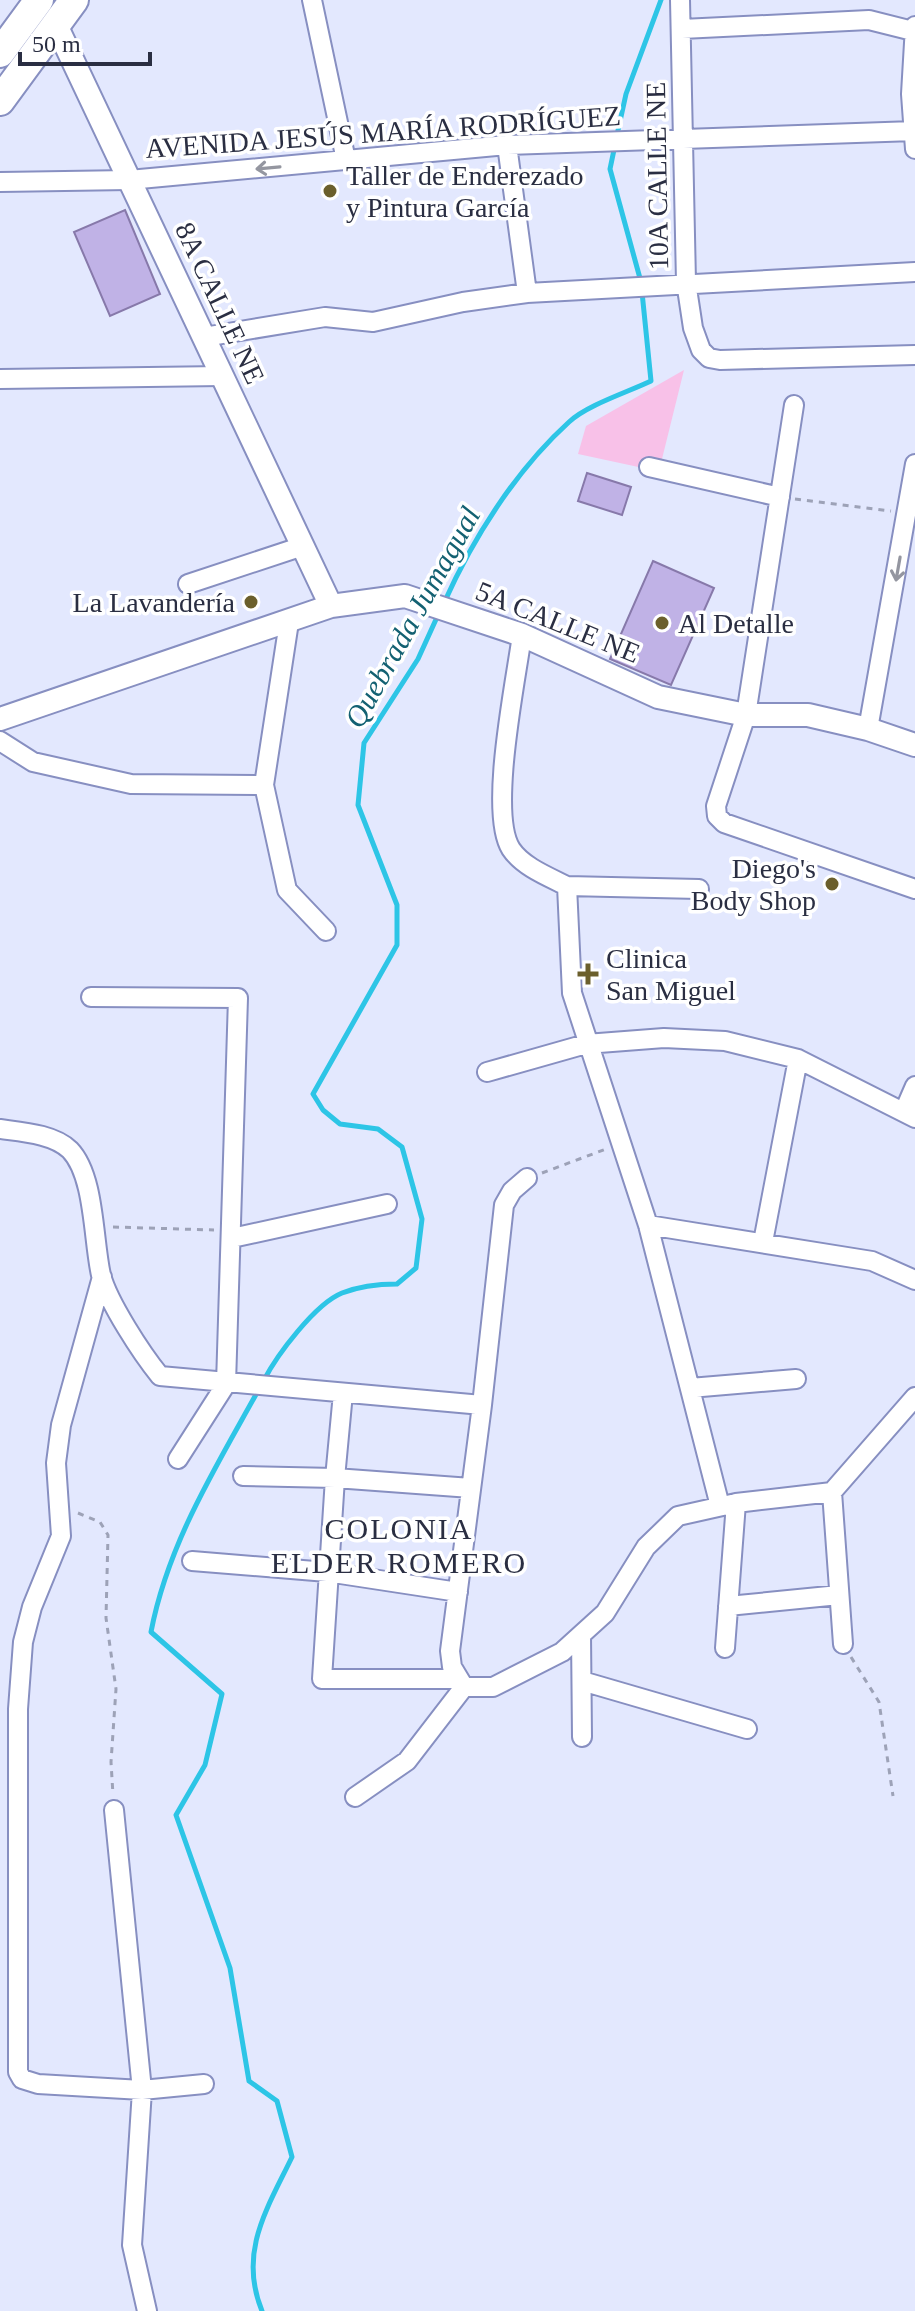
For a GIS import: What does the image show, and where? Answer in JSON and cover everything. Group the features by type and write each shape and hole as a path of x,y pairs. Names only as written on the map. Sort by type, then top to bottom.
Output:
{"main road":[{"path":"0,53 39,0"},
{"path":"0,101 74,0"}],"street":[{"path":"312,0 346,160"},
{"name":"10A CALLE NE","path":"680,0 686,140 686,282 693,328 701,350 709,358 720,360 915,355"},
{"path":"682,29 869,20 914,28 914,140"},
{"name":"8A CALLE NE","path":"56,25 331,606"},
{"name":"AVENIDA JESÚS MARÍA RODRÍGUEZ","path":"0,182 129,180 507,145 686,140 914,140"},
{"path":"507,145 527,293"},
{"path":"204,337 325,317 373,322 463,302 527,293 915,272"},
{"path":"0,379 222,376"},
{"path":"794,405 746,715 716,806 717,816 724,823 915,889"},
{"path":"868,729 915,464"},
{"path":"649,467 780,497"},
{"path":"188,584 303,546"},
{"name":"5A CALLE NE","path":"0,719 331,606 405,596 522,635 658,697 746,715 808,715 868,729 915,745"},
{"path":"289,622 264,785 287,890 326,931"},
{"path":"522,635 501,801 503,830 512,850 537,871 567,886 699,889"},
{"path":"0,741 33,762 131,784 264,785"},
{"path":"567,886 572,993 586,1044 648,1225 690,1388 728,1504 725,1648"},
{"path":"91,997 238,998 226,1384 178,1459"},
{"path":"487,1072 586,1044 664,1038 725,1041 798,1059 910,1114 915,1086"},
{"path":"763,1242 798,1059"},
{"path":"0,1129 40,1135 69,1149 83,1171 102,1277 142,1354 160,1376 482,1405"},
{"path":"462,1683 452,1667 450,1651 504,1205 512,1191 527,1178"},
{"path":"232,1235 387,1204"},
{"path":"648,1225 872,1261 915,1280"},
{"path":"102,1277 61,1425 56,1463 61,1536 32,1607 23,1642 18,1709 21,1837 8,2009 18,2072 22,2079 38,2084 142,2090 204,2084"},
{"path":"690,1388 796,1379"},
{"path":"343,1393 327,1572 322,1679 462,1683 493,1687 562,1652 605,1613 646,1547 678,1516 728,1504 832,1492 915,1397"},
{"path":"243,1476 335,1478 471,1488"},
{"path":"832,1492 843,1644"},
{"path":"192,1561 327,1572 458,1592"},
{"path":"728,1606 839,1595"},
{"path":"581,1635 582,1737"},
{"path":"582,1681 747,1729"},
{"path":"355,1797 407,1761 462,1683"},
{"path":"114,1810 142,2090 132,2245 143,2308"}],"path":[{"path":"780,497 908,513"},
{"path":"527,1178 620,1144"},
{"path":"94,1227 232,1235"},
{"path":"59,1506 100,1522 108,1535 106,1618 116,1689 111,1762 114,1810"},
{"path":"843,1644 879,1702 893,1796"}],"shaded area":[{"path":"684,370 661,463 645,458 643,468 578,454 586,426"}],"building":[{"path":"125,210 160,294 110,316 74,232"},
{"path":"587,473 631,487 622,515 578,501"},
{"name":"Al Detalle","path":"653,561 714,588 671,685 610,659"}],"waterway":[{"name":"Quebrada Jumagual","path":"617,135 626,94 661,0"},
{"name":"Quebrada Jumagual","path":"615,145 610,169 641,282"},
{"name":"Quebrada Jumagual","path":"444,603 482,530 531,461 577,416 651,381 642,292"},
{"name":"Quebrada Jumagual","path":"264,1380 298,1331 331,1299 362,1287 397,1284 416,1268 422,1219 402,1147 378,1129 340,1124 323,1110 313,1094 397,945 397,905 358,805 364,743 418,659 438,615"},
{"name":"Quebrada Jumagual","path":"259,1389 181,1537 169,1567 151,1632 222,1694 205,1765 176,1815 230,1968 249,2081 277,2101 292,2157 265,2213 254,2250 255,2290 262,2311"}],"place":[{"name":"Taller de Enderezado y Pintura García","path":"330,191"},
{"name":"La Lavandería","path":"251,602"},
{"name":"Al Detalle","path":"662,623"},
{"name":"Diego's Body Shop","path":"832,884"},
{"name":"Clinica San Miguel","path":"588,974"}],"district":[{"name":"COLONIA ELDER ROMERO","path":"399,1545"}]}
